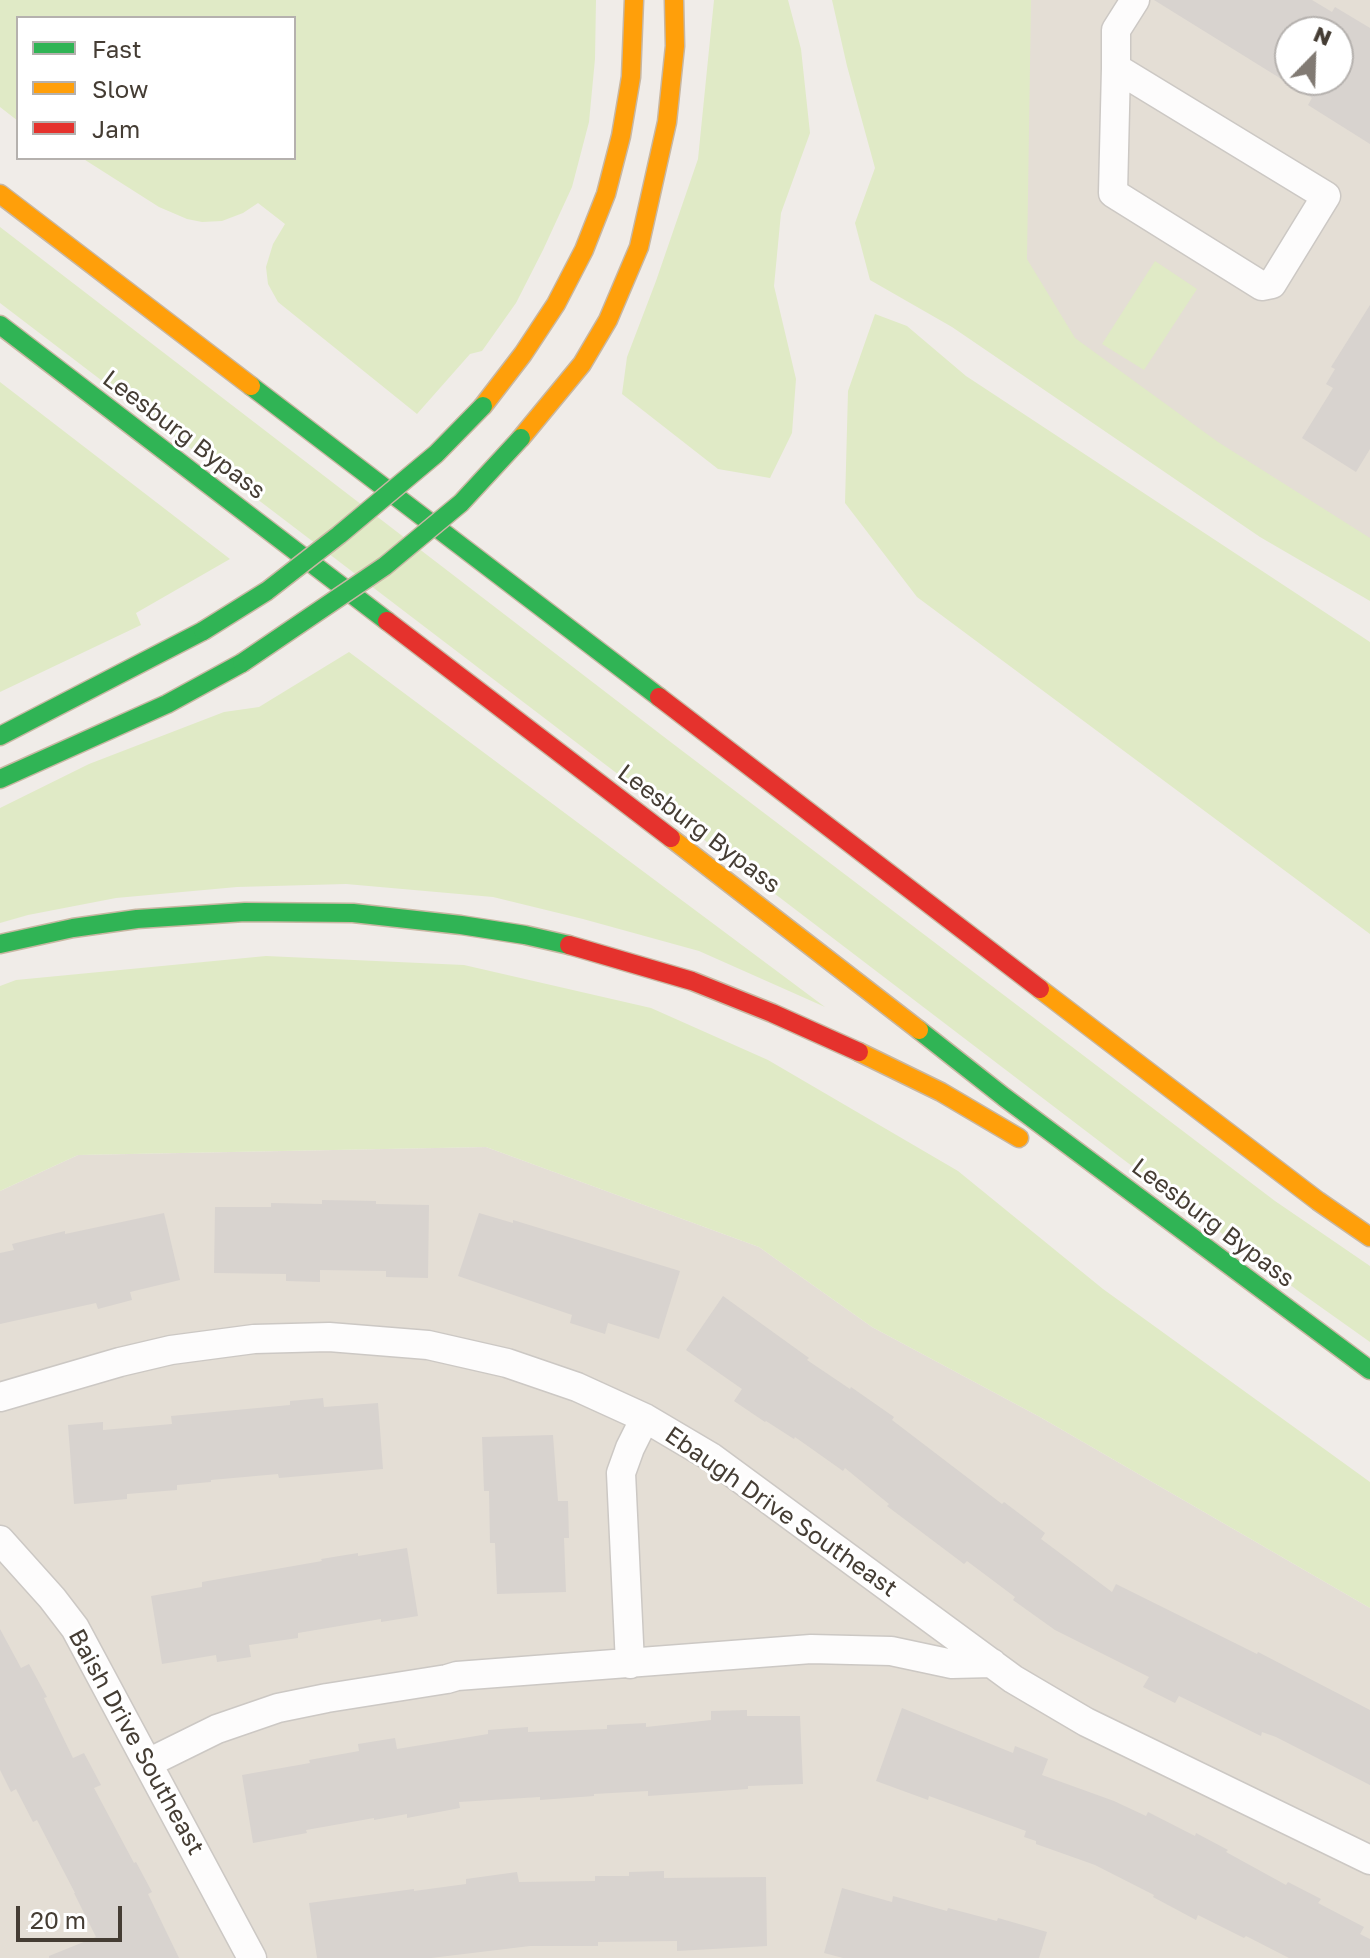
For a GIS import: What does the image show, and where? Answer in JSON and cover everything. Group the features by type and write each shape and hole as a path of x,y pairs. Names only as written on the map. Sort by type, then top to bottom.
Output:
{"highway":[{"path":"0,736 203,631 267,591 436,454 483,406 556,304 584,250 606,194 621,136 631,77 634,0"},
{"path":"0,779 167,704 242,663 385,566 461,503 521,438 582,364 608,320 639,247 667,122 675,46 674,0"},
{"path":"4,186 35,204 232,371 1293,1182 1370,1237"},
{"name":"Leesburg Bypass","path":"0,325 764,909 1004,1097 1370,1370"},
{"path":"0,944 73,928 137,919 245,912 353,913 525,935 692,981 772,1013 941,1092 1029,1144"},
{"path":"1067,1166 1197,1242"}],"street":[{"path":"1116,68 1326,196 1272,284 1262,286 1113,193 1116,30 1135,0"},
{"name":"Ebaugh Drive Southeast","path":"0,1397 171,1350 254,1339 329,1337 428,1345 507,1363 577,1387 645,1418 711,1457 1013,1679 1086,1722 1370,1860"},
{"path":"630,1664 621,1473 645,1418"},
{"name":"Baish Drive Southeast","path":"0,1540 75,1628 252,1958"},
{"path":"148,1763 217,1729 278,1708 457,1676 811,1649 891,1651 952,1664 992,1663"}],"shaded area":[{"path":"991,0 1370,0 1370,562 981,321"},
{"path":"486,1147 759,1247 872,1327 1040,1417 1370,1608 1370,1958 0,1958 0,1191 78,1155"}],"green space":[{"path":"0,0 596,0 589,122 572,187 516,303 482,351 470,354 417,414 278,302 268,284 266,267 273,244 285,224 258,203 222,221 187,219 159,207 85,160 296,160 296,16 16,16 16,119 0,107"},
{"path":"714,0 788,0 801,49 810,133 781,213 774,286 796,379 792,433 770,478 718,469 622,394 627,357 698,159"},
{"path":"832,0 1031,0 1027,259 1075,338 1218,442 1370,538 1370,601 1260,537 952,327 870,280 855,223 875,168"},
{"path":"0,227 1275,1201 1370,1266 1370,1342 1120,1157 0,303"},
{"path":"1155,261 1197,289 1144,370 1102,344"},
{"path":"875,314 907,326 966,376 1370,642 1370,934 917,597 845,503 848,391"},
{"path":"0,382 230,559 136,613 141,625 0,692"},
{"path":"349,652 825,1007 699,951 493,897 346,884 237,887 116,898 0,923 0,808 89,764 224,712 259,707"},
{"path":"266,956 464,965 651,1008 768,1060 958,1171 1103,1289 1370,1482 1370,1608 1040,1417 872,1327 759,1247 486,1147 78,1155 0,1191 0,986 16,980"}],"building":[{"path":"1154,0 1312,0 1332,12 1335,7 1350,16 1274,16 1274,74"},
{"path":"1354,18 1370,28 1370,144 1308,105 1312,98 1309,96 1354,96"},
{"path":"1370,305 1370,449 1356,472 1302,438 1333,388 1326,384 1335,369 1331,367"},
{"path":"322,1200 429,1205 428,1278 386,1277 386,1271 320,1270 320,1282 286,1281 286,1274 214,1273 215,1207 271,1207 271,1203 322,1204"},
{"path":"164,1213 180,1280 130,1292 132,1300 98,1309 96,1303 0,1324 0,1253 14,1250 12,1244"},
{"path":"479,1213 513,1223 513,1220 680,1271 659,1339 608,1323 605,1334 570,1323 572,1315 458,1276"},
{"path":"723,1296 809,1358 807,1360 894,1417 892,1420 1045,1533 1041,1539 1112,1592 1116,1584 1370,1710 1370,1785 1276,1737 1262,1732 1261,1736 1179,1696 1175,1703 1143,1687 1149,1677 1055,1630 967,1561 964,1564 887,1506 889,1504 845,1468 843,1471 795,1437 734,1401 742,1389 686,1350"},
{"path":"323,1398 324,1407 378,1403 383,1469 211,1480 177,1485 177,1490 127,1494 127,1499 74,1504 68,1425 103,1422 103,1430 172,1424 171,1416 290,1405 290,1401"},
{"path":"553,1435 558,1501 568,1501 569,1538 564,1538 566,1592 497,1594 495,1543 490,1543 489,1491 484,1491 482,1437"},
{"path":"407,1548 418,1616 298,1633 298,1638 249,1645 251,1657 217,1662 216,1655 162,1664 151,1596 202,1587 202,1582 321,1559"},
{"path":"0,1629 21,1668 29,1664 73,1758 84,1753 101,1785 94,1788 152,1892 148,1894 179,1958 49,1958 96,1937 37,1820 33,1822 16,1789 11,1792 0,1770"},
{"path":"902,1708 1013,1753 1015,1746 1048,1759 1042,1775 1146,1816 1148,1812 1195,1836 1196,1833 1286,1885 1288,1882 1321,1899 1318,1903 1364,1927 1360,1934 1370,1939 1370,1958 1289,1958 1198,1915 1196,1920 1095,1865 1036,1844 1036,1841 1024,1837 1026,1831 929,1796 928,1800 876,1781"},
{"path":"747,1710 747,1716 800,1716 803,1784 648,1796 648,1791 540,1800 540,1797 459,1802 460,1808 407,1818 407,1814 374,1818 253,1843 242,1775 310,1763 309,1760 359,1751 358,1744 395,1738 397,1749 488,1734 488,1730 528,1727 528,1732 607,1729 607,1725 646,1723 646,1727 711,1720 711,1711"},
{"path":"664,1871 664,1878 766,1877 767,1946 677,1951 677,1941 598,1942 598,1946 530,1946 431,1958 317,1958 309,1903 466,1884 466,1879 517,1872 519,1882 595,1881 595,1876 629,1876 629,1872"},
{"path":"842,1888 892,1902 893,1896 947,1911 948,1908 997,1921 998,1918 1047,1932 1039,1958 843,1958 824,1953"}],"traffic: fast":[{"path":"0,325 387,621"},
{"path":"251,386 659,697"},
{"path":"203,631 267,591 339,535 436,454 483,406"},
{"path":"242,663 385,566 461,503 521,438"},
{"path":"0,736 203,631"},
{"path":"0,779 167,704 242,663"},
{"path":"0,944 73,928 137,919 245,912 353,913 461,925 569,945"},
{"path":"919,1030 1370,1370"}],"traffic: slow":[{"path":"483,406 556,304 584,250 606,194 621,136 631,77 634,0"},
{"path":"521,438 582,364 608,320 639,247 667,122 675,46 674,0"},
{"path":"0,194 251,386"},
{"path":"671,838 919,1030"},
{"path":"1040,989 1318,1201 1370,1237"},
{"path":"859,1052 941,1092 1019,1138"}],"traffic: jam":[{"path":"387,621 671,838"},
{"path":"659,697 1040,989"},
{"path":"569,945 692,981 859,1052"}]}
